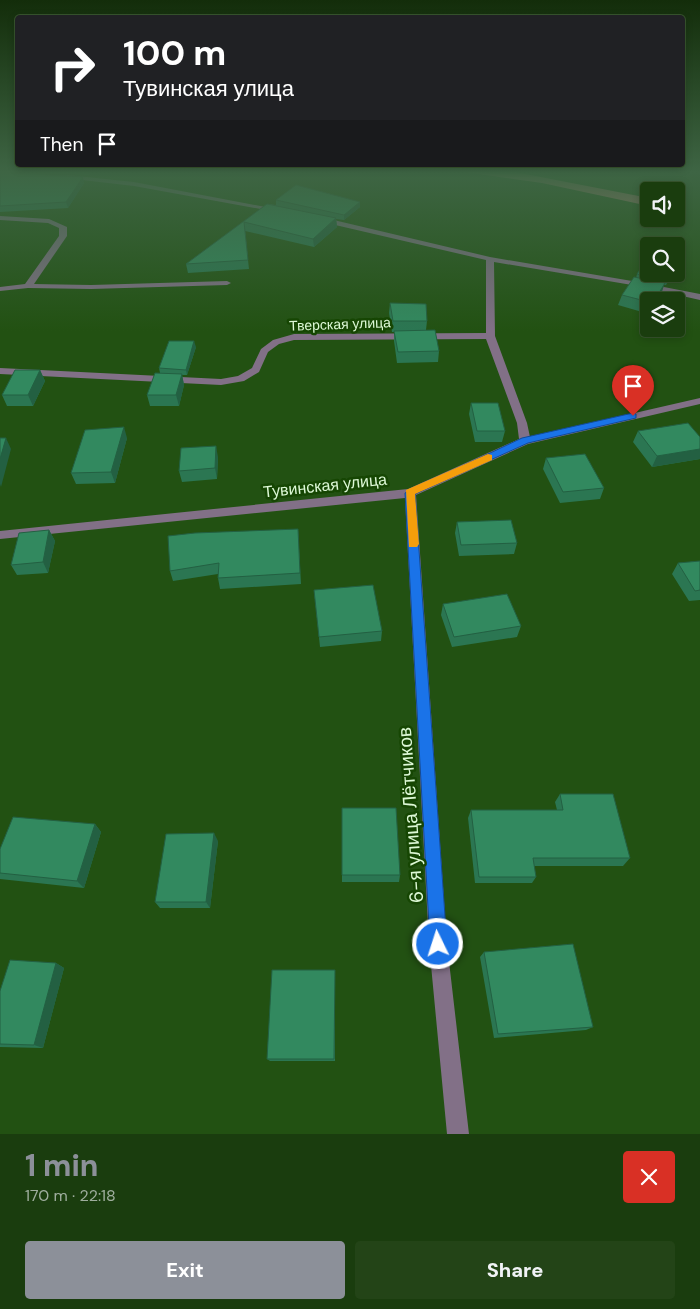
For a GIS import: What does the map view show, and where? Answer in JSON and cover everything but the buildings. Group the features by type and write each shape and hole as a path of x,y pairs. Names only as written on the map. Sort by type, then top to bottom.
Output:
{"street":[{"path":"28,286 63,236 63,227 58,225"},
{"path":"348,225 490,259 638,284 700,297"},
{"path":"490,259 490,336 522,423 525,441"},
{"path":"0,289 28,286 91,288 226,283"},
{"name":"Тверская улица","path":"0,371 221,382 241,379 256,370 264,351 276,342 294,337 490,336"},
{"name":"Тувинская улица","path":"0,535 410,493 525,441 700,401"},
{"name":"6-я улица Лётчиков","path":"410,493 438,944 458,1134"}],"slow traffic":[{"path":"413,544 410,493 488,457"}],"route":[{"path":"438,944 410,493 525,441 633,416"}]}
